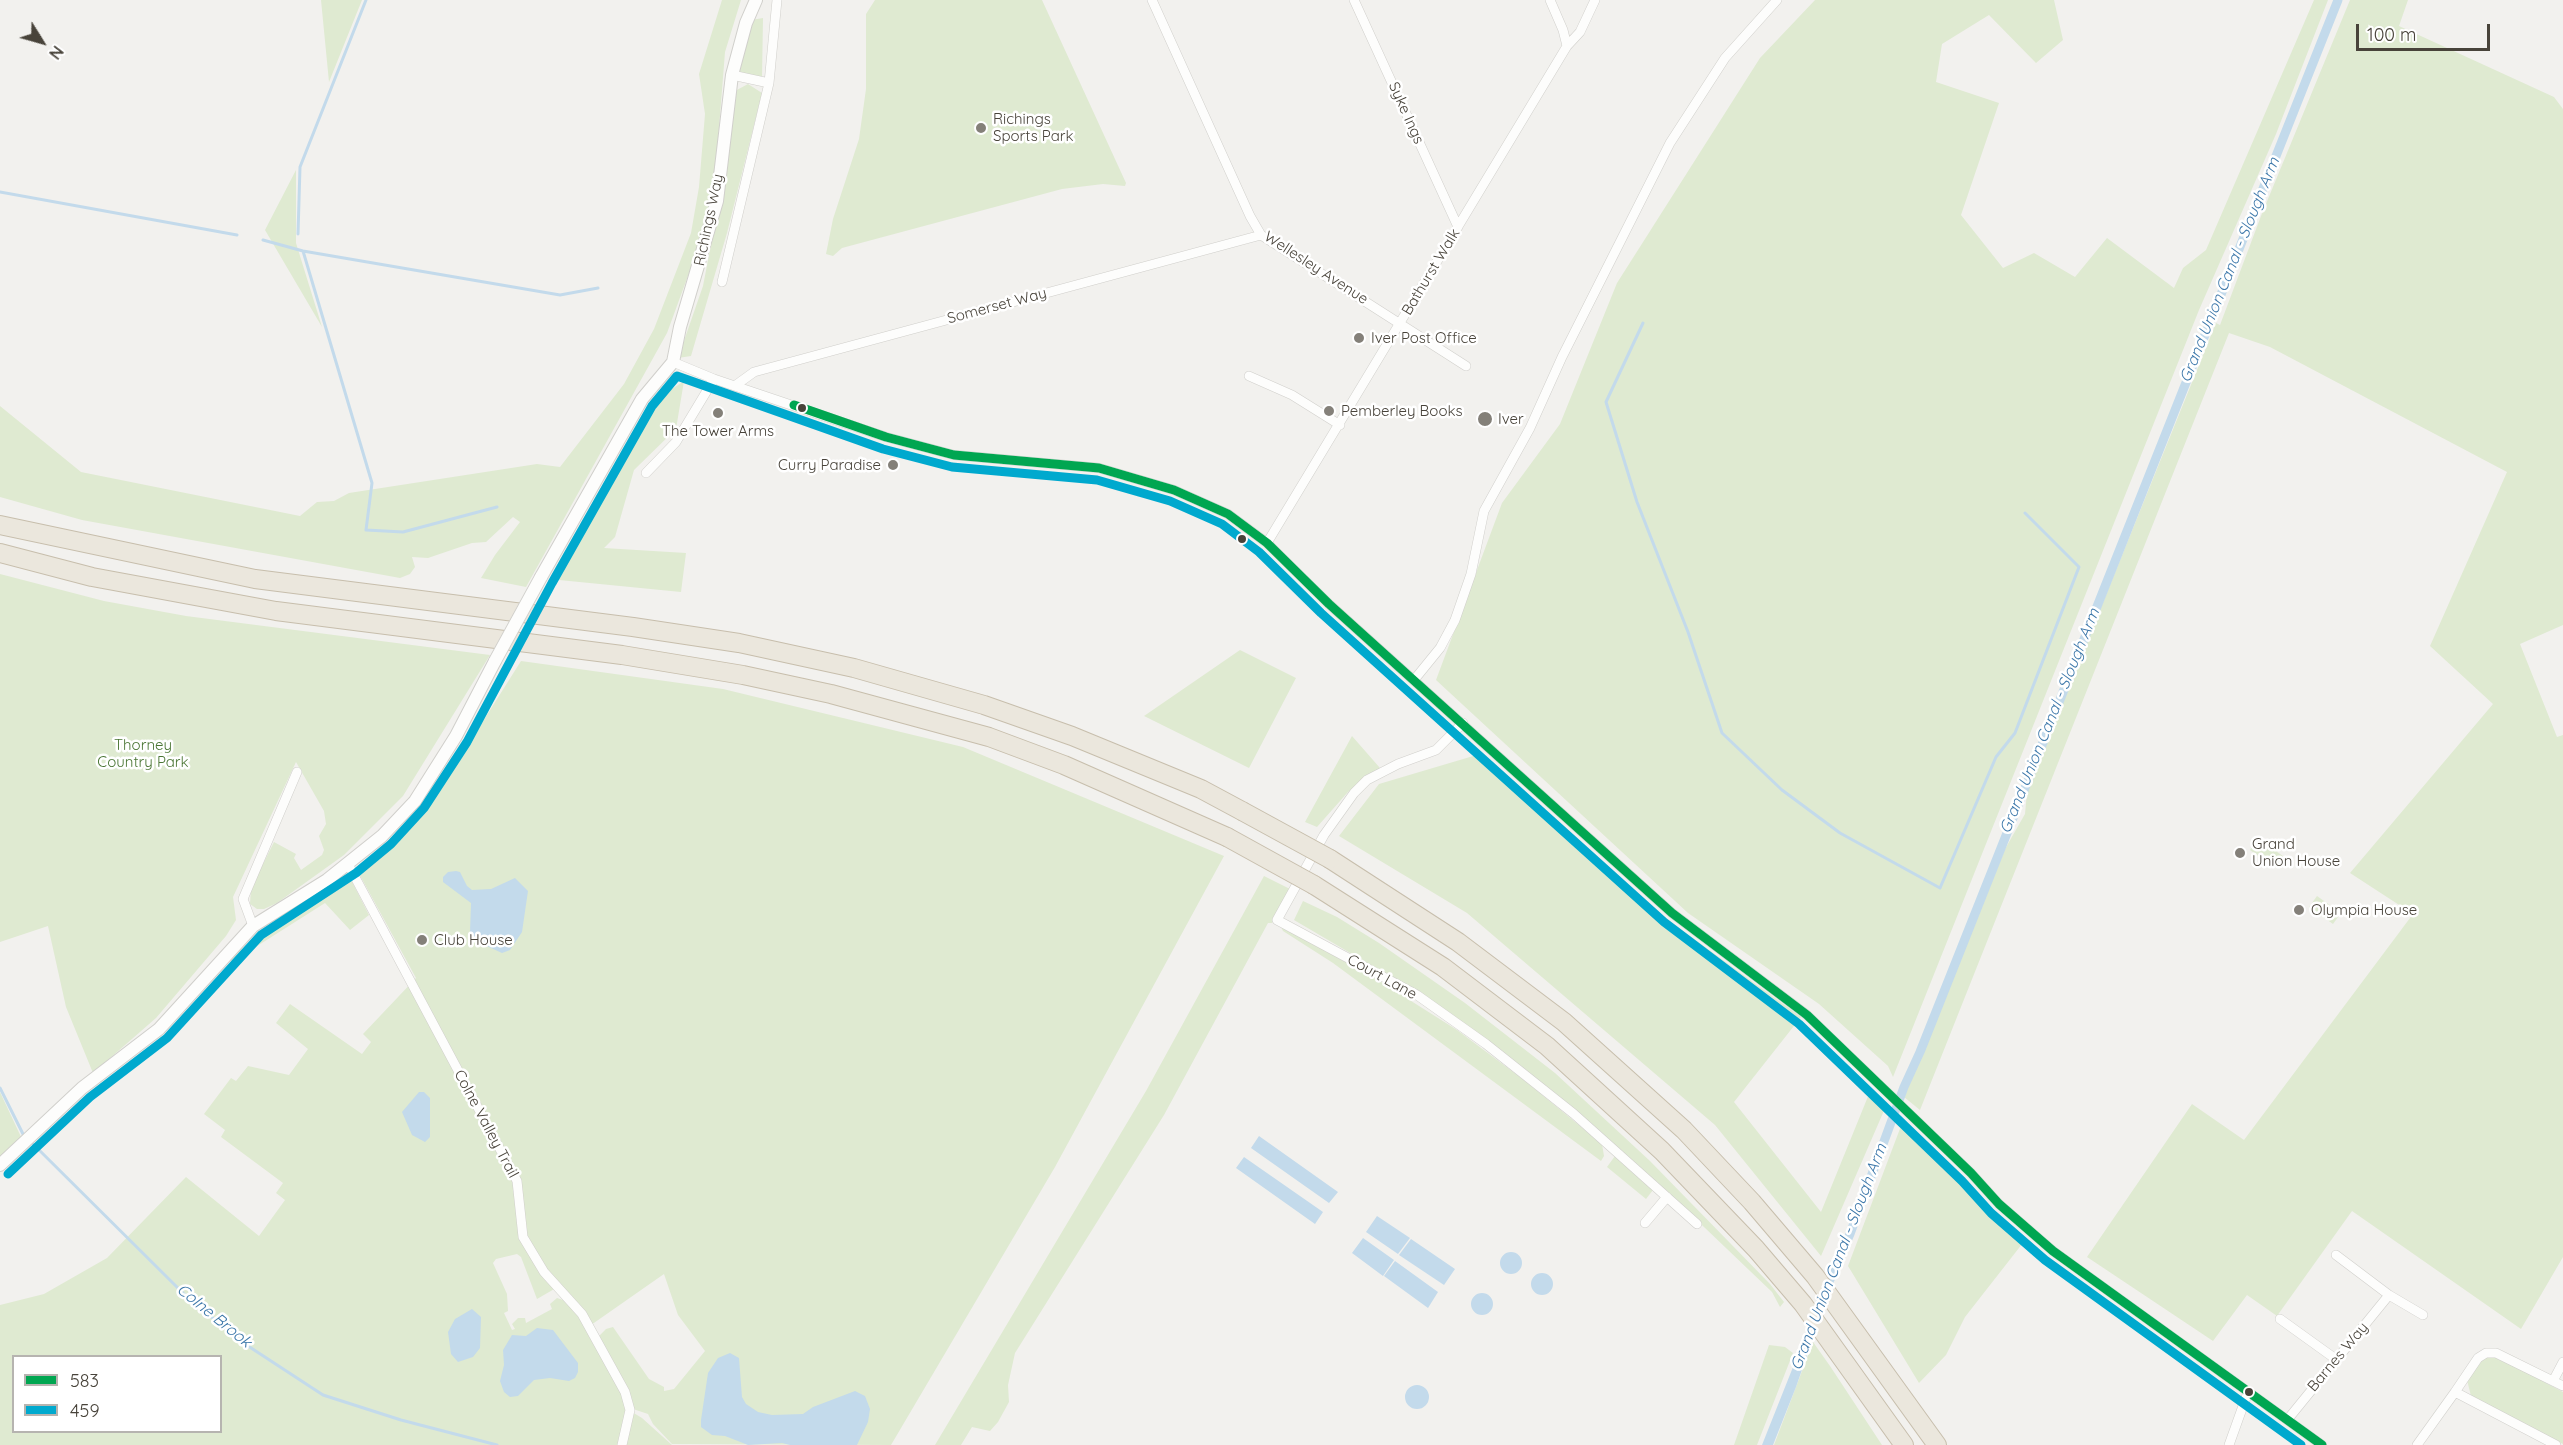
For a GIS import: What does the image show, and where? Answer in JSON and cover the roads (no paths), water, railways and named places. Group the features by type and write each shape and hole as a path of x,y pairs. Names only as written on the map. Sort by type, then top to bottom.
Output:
{"highway":[{"path":"0,519 19,528"},
{"path":"0,525 180,565 255,579 633,627 739,643 844,666 957,696 1062,732 1201,789 1330,859 1458,942 1564,1022 1684,1130 1752,1202 1834,1300 1937,1445"},
{"path":"0,553 92,577 266,609 622,654 743,675 831,694 989,737 1064,765 1227,837 1314,885 1443,967 1547,1046 1662,1151 1756,1249 1824,1329 1904,1445"}],"street":[{"name":"Richings Way","path":"673,362 680,327 717,201 732,75 746,23 756,0"},
{"name":"Richings Way","path":"722,282 770,83 777,0"},
{"name":"Wellesley Avenue","path":"1152,0 1250,216 1261,235 1401,322 1466,366"},
{"name":"Syke Ings","path":"1354,0 1458,227"},
{"path":"1550,0 1567,46"},
{"name":"Bathurst Walk","path":"1267,543 1567,46 1580,32 1595,0"},
{"path":"1414,680 1440,648 1455,620 1471,574 1484,512 1530,428 1562,357 1670,143 1725,58 1777,0"},
{"path":"732,75 770,83"},
{"name":"Somerset Way","path":"736,385 754,372 1261,235"},
{"path":"0,1165 82,1088 159,1029 254,927 349,866 415,801 456,736 541,577 642,399 673,362 714,379 886,437 954,455 1099,468 1174,490 1217,510 1267,543 1329,604 1672,914 1807,1015 1971,1173 1999,1204 2054,1251 2322,1445"},
{"path":"1249,376 1292,395 1340,425"},
{"path":"646,472 676,442 714,379"},
{"name":"Court Lane","path":"1463,723 1436,750 1366,780 1324,835 1277,920 1417,995 1574,1114 1697,1224"},
{"path":"254,927 243,899 297,772"},
{"name":"Colne Valley Trail","path":"349,866 518,1181 523,1237 544,1272 582,1314 625,1392 630,1410 622,1445"},
{"path":"1645,1223 1667,1197"},
{"path":"2336,1255 2389,1295 2423,1315"},
{"name":"Barnes Way","path":"2288,1419 2389,1295"},
{"path":"2280,1319 2337,1360"},
{"path":"2417,1445 2478,1358 2486,1353 2507,1356 2563,1386"},
{"path":"2553,1381 2563,1362"},
{"path":"2229,1445 2248,1392"},
{"path":"2455,1392 2556,1445"}],"water":[{"path":"448,872 460,872 467,886 472,890 491,889 515,878 528,891 522,932 510,950 502,953 478,942 470,932 471,903 443,882 443,877"},
{"path":"419,1092 424,1092 430,1098 430,1137 425,1142 412,1135 402,1112"},
{"path":"1259,1136 1338,1192 1329,1203 1251,1148"},
{"path":"1244,1157 1323,1212 1315,1224 1236,1168"},
{"path":"1377,1216 1410,1238 1398,1254 1366,1232"},
{"path":"1363,1238 1394,1260 1383,1276 1352,1253"},
{"path":"1411,1239 1455,1269 1444,1285 1399,1255"},
{"path":"1511,1252 1519,1255 1522,1263 1519,1271 1511,1274 1503,1271 1500,1263 1503,1255"},
{"path":"1395,1261 1438,1292 1428,1308 1384,1276"},
{"path":"1538,1273 1546,1273 1553,1280 1553,1288 1546,1295 1538,1295 1531,1288 1531,1280"},
{"path":"1821,1286 1828,1295 1796,1387 1773,1445 1762,1445 1797,1357"},
{"path":"1482,1293 1490,1296 1493,1304 1490,1312 1482,1315 1474,1312 1471,1304 1474,1296"},
{"path":"472,1309 481,1317 480,1348 473,1357 458,1362 451,1354 448,1332 455,1319"},
{"path":"537,1328 553,1330 578,1363 578,1372 575,1378 569,1381 550,1378 534,1380 518,1396 510,1397 504,1392 500,1381 504,1365 503,1350 512,1335 526,1336"},
{"path":"730,1353 739,1358 742,1397 746,1404 758,1412 772,1415 803,1414 813,1407 855,1391 865,1396 870,1409 868,1422 857,1445 782,1443 748,1445 725,1436 712,1435 701,1427 708,1373 718,1358"},
{"path":"1417,1385 1425,1389 1429,1397 1425,1405 1417,1409 1409,1405 1405,1397 1409,1389"}],"waterway":[{"path":"298,234 300,167 366,0"},
{"name":"Grand Union Canal - Slough Arm","path":"1825,1291 1850,1234 1904,1087 1920,1052 2338,0"},
{"path":"0,192 237,235"},
{"path":"263,240 303,251 560,295 598,288"},
{"path":"303,251 372,483 366,530 403,532 497,507"},
{"path":"1643,323 1606,402 1637,502 1688,632 1722,733 1782,790 1840,833 1940,888 1996,757 2015,733 2079,567 2025,513"},
{"name":"Colne Brook","path":"0,1088 24,1136"},
{"name":"Colne Brook","path":"29,1140 189,1299 245,1344 323,1395 401,1420 497,1445"}],"place":[{"name":"Richings Sports Park","path":"981,128"},
{"name":"Iver Post Office","path":"1359,338"},
{"name":"Pemberley Books","path":"1329,411"},
{"name":"The Tower Arms","path":"718,413"},
{"name":"Iver","path":"1485,419"},
{"name":"Curry Paradise","path":"893,465"},
{"name":"Grand Union House","path":"2240,853"},
{"name":"Olympia House","path":"2299,910"},
{"name":"Club House","path":"422,940"}],"park label":[{"name":"Thorney Country Park","path":"143,754"}]}
